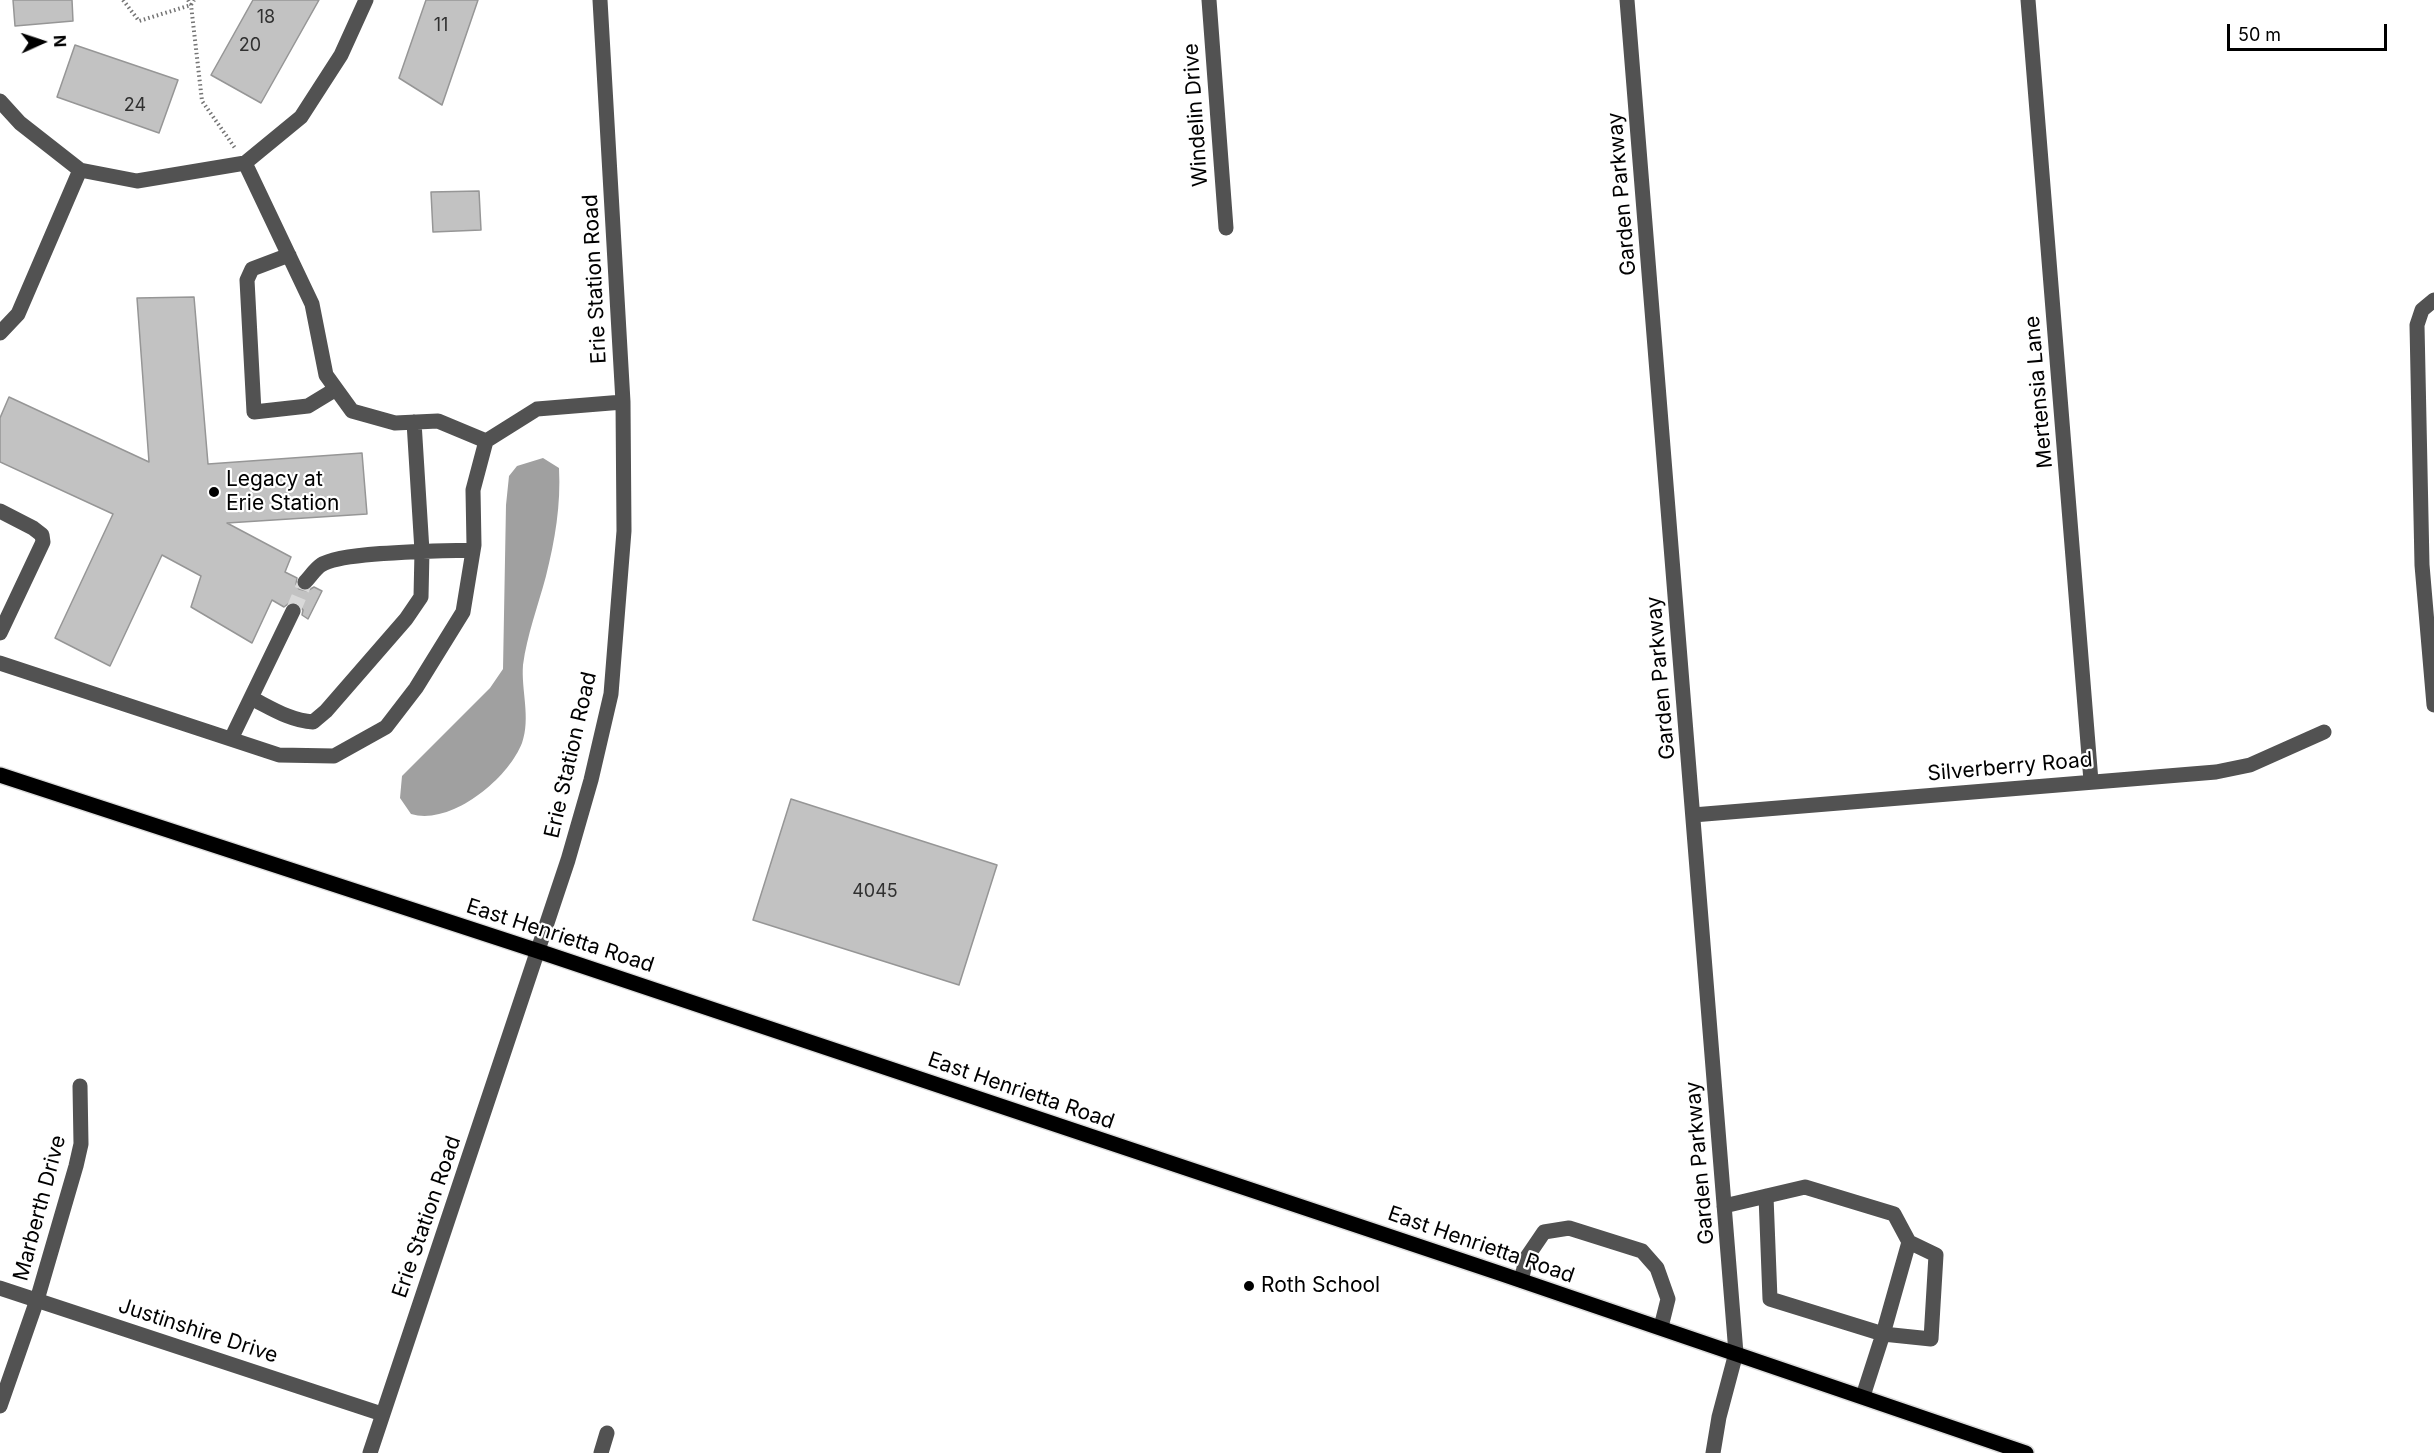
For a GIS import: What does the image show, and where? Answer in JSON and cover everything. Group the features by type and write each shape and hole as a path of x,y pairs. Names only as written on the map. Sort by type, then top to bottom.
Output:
{"main road":[{"name":"East Henrietta Road","path":"0,774 538,951 1521,1280 2026,1453"}],"street":[{"path":"0,101 20,123 80,170 137,181 245,164 301,117 341,55 366,0"},
{"name":"Erie Station Road","path":"370,1453 538,951 584,803 611,694 624,531 623,402 600,0"},
{"name":"Windelin Drive","path":"1209,0 1226,228"},
{"name":"Garden Parkway","path":"1627,0 1736,1353 1719,1417 1713,1453"},
{"name":"Mertensia Lane","path":"2028,0 2091,781"},
{"path":"245,164 312,304 326,375 352,411 395,423 438,421 486,441"},
{"path":"0,333 18,314 80,170"},
{"path":"289,255 252,269 247,280 254,412 308,406 336,389"},
{"path":"2434,300 2422,310 2417,325 2434,705"},
{"path":"0,663 279,755 334,756 386,727 416,688 463,612 473,550 473,490 486,441 537,409 623,402"},
{"path":"251,698 302,721 314,722 406,619 421,597 422,551 414,422"},
{"path":"0,511 33,528 42,535 43,542 0,633"},
{"path":"305,582 321,564 350,557 422,551 473,550"},
{"path":"231,739 293,611"},
{"name":"Silverberry Road","path":"1694,815 2216,772 2250,765 2324,732"},
{"name":"Marberth Drive","path":"0,1406 37,1300 76,1166 81,1133 80,1086"},
{"path":"1724,1206 1805,1187 1894,1214 1909,1242 1936,1255 1931,1339 1883,1334 1770,1299 1767,1196"},
{"path":"1521,1280 1527,1257 1544,1232 1569,1228 1642,1251 1657,1268 1668,1299 1661,1327"},
{"path":"1863,1396 1909,1242"},
{"name":"Justinshire Drive","path":"0,1288 382,1414"},
{"path":"601,1453 607,1433"}],"path":[{"path":"123,0 139,21 191,5 194,0"},
{"path":"188,0 191,5 202,101 245,164"}],"shaded area":[{"path":"543,458 559,468 558,509 549,563 523,665 526,724 522,743 504,771 476,796 443,813 427,816 411,814 400,798 402,776 490,688 503,669 506,505 509,476 517,466"}],"building":[{"path":"13,0 72,0 73,21 15,26"},
{"path":"253,0 319,0 261,103 211,75"},
{"path":"426,0 478,0 442,105 399,78"},
{"path":"75,45 178,80 159,133 57,97"},
{"path":"479,191 481,230 433,232 431,192"},
{"name":"Legacy at Erie Station","path":"194,297 208,464 362,453 367,514 227,523 291,557 285,572 297,578 296,584 299,589 307,591 314,587 322,591 308,619 302,615 303,610 298,603 292,601 284,607 272,600 252,643 191,607 201,576 162,555 110,666 55,638 113,514 0,462 0,418 9,397 149,462 137,298"},
{"path":"791,799 997,865 959,985 753,920"}],"tunnel":[{"path":"293,611 305,582"}],"place":[{"name":"Legacy at Erie Station","path":"214,492"},
{"name":"Roth School","path":"1249,1286"}]}
